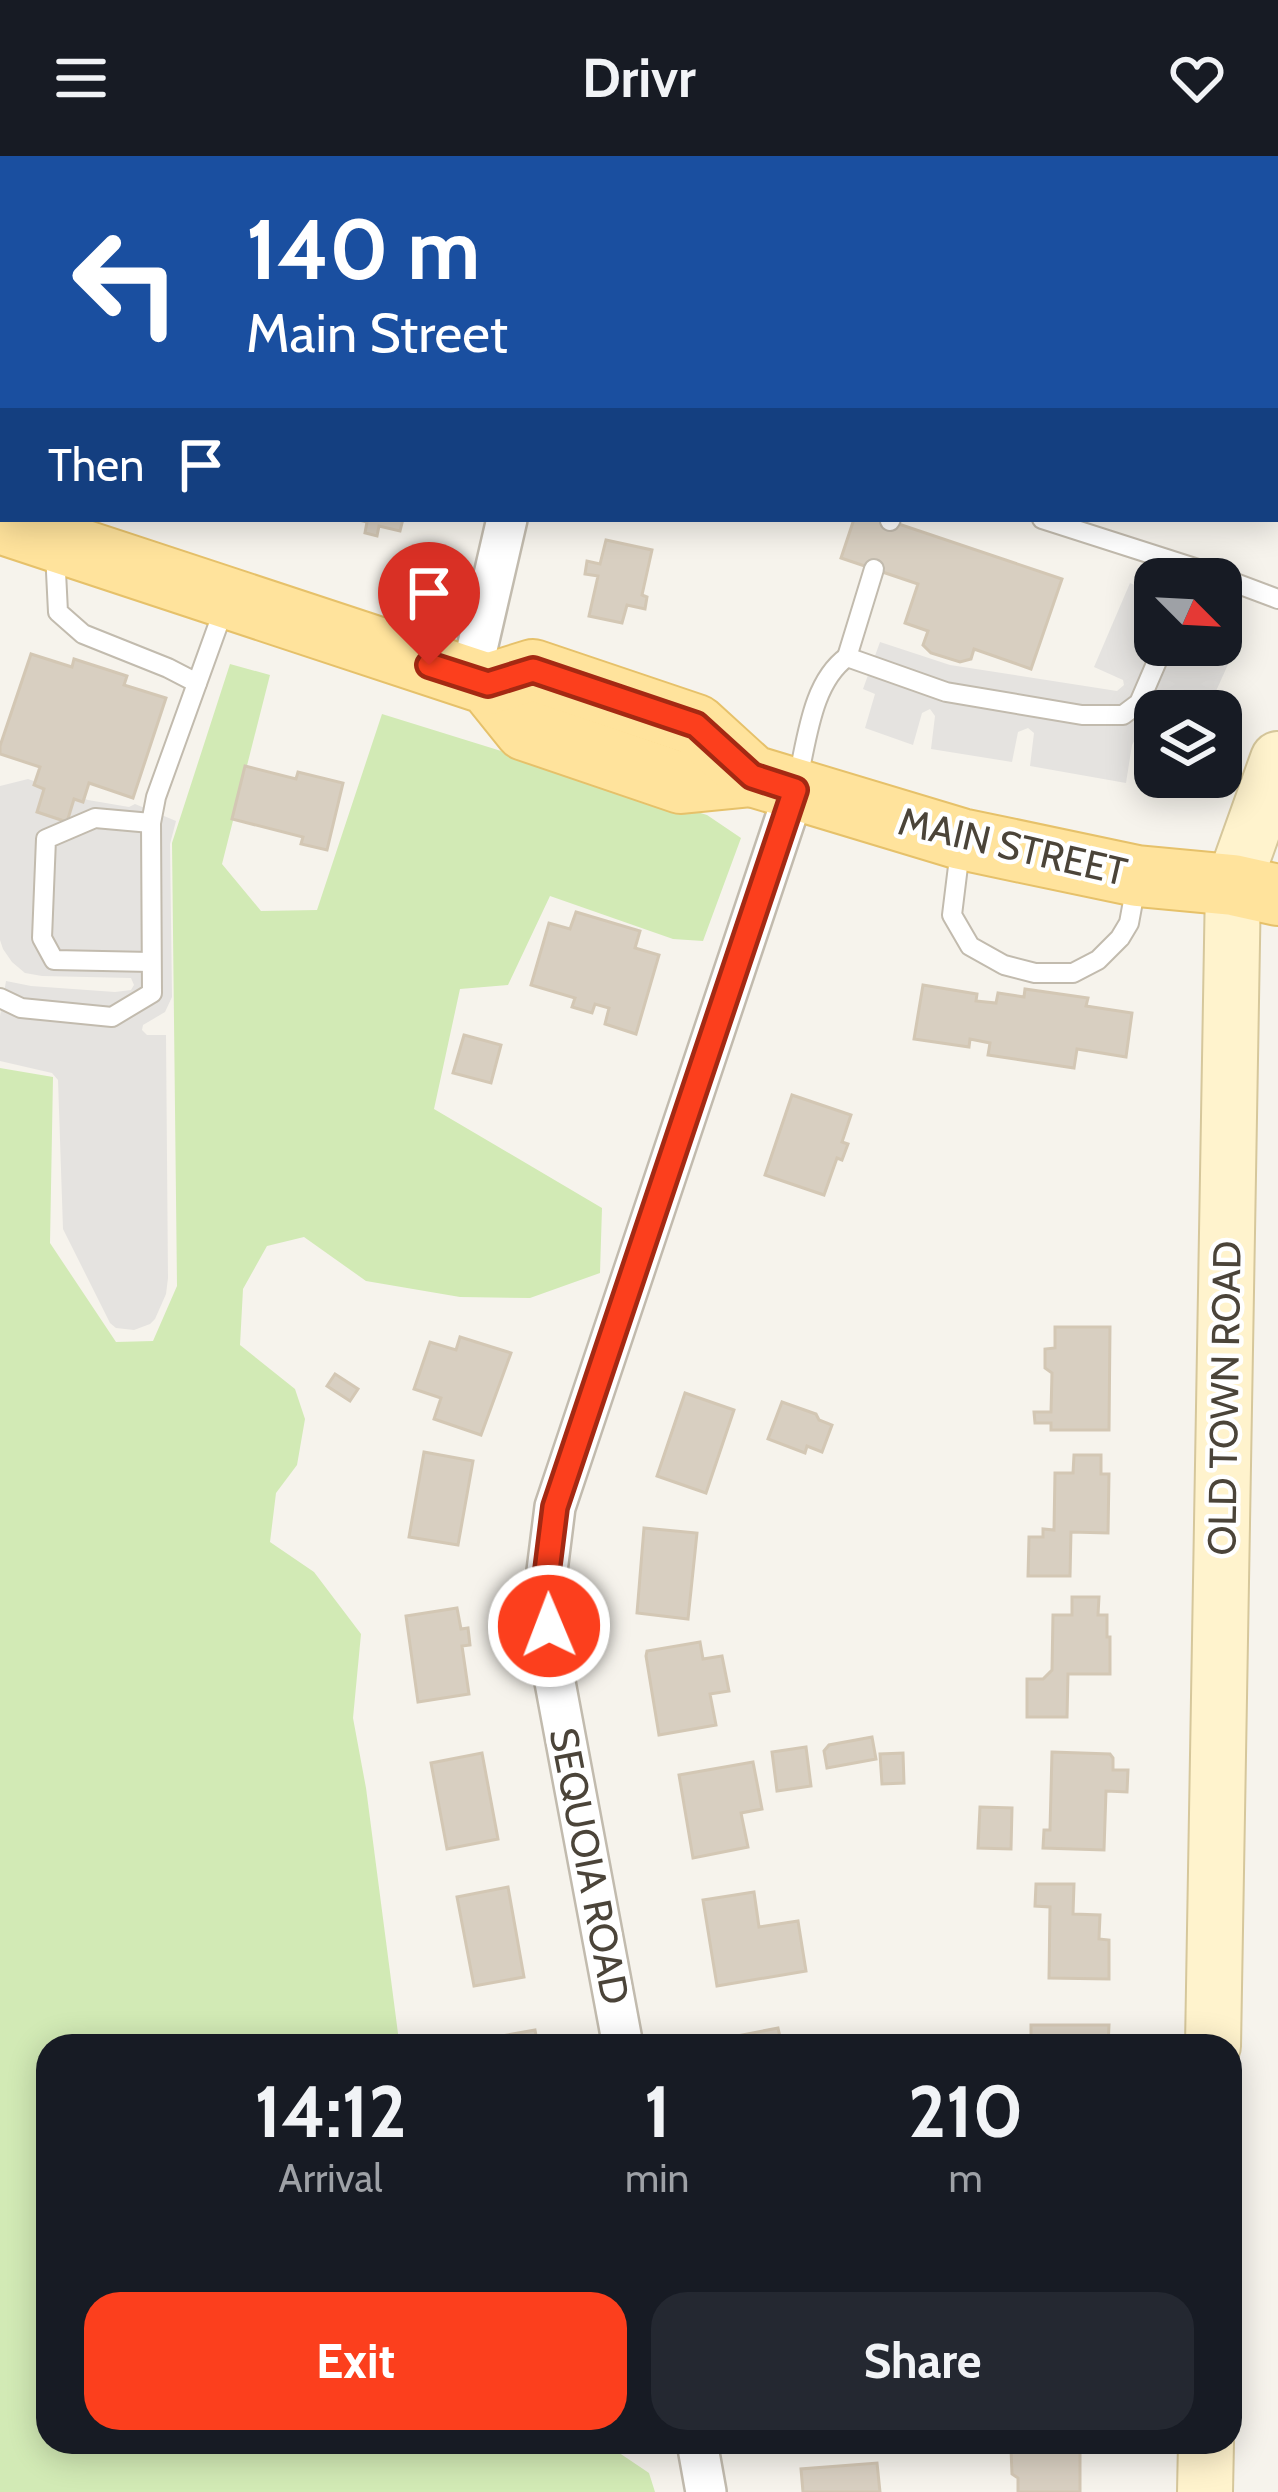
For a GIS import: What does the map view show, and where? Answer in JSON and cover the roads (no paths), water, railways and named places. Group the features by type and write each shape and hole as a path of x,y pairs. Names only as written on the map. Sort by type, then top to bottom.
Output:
{"main road":[{"name":"MAIN STREET","path":"69,540 479,681 533,670 696,725 773,783 961,839 1137,876 1255,890"},
{"name":"OLD TOWN ROAD","path":"1213,2034 1255,890 1278,759"},
{"path":"1205,2492 1206,2454"}],"street":[{"path":"479,681 506,522"},
{"name":"SEQUOIA ROAD","path":"621,2034 552,1666 545,1587 555,1507 773,783"},
{"path":"699,2454 706,2492"}],"lane":[{"path":"1050,522 1151,558"},
{"path":"69,540 58,612 83,634 197,683"},
{"path":"773,783 830,673 847,657 874,569"},
{"path":"1242,583 1278,599"},
{"path":"0,998 21,1008 112,1017 152,993 151,823 156,796 227,598"},
{"path":"847,657 946,692 1082,715 1123,715 1139,703 1155,666"},
{"path":"151,823 95,818 46,839 43,938 54,960 151,962"},
{"path":"961,839 952,914 970,946 1004,965 1035,974 1073,973 1098,960 1130,923 1137,876"}]}
